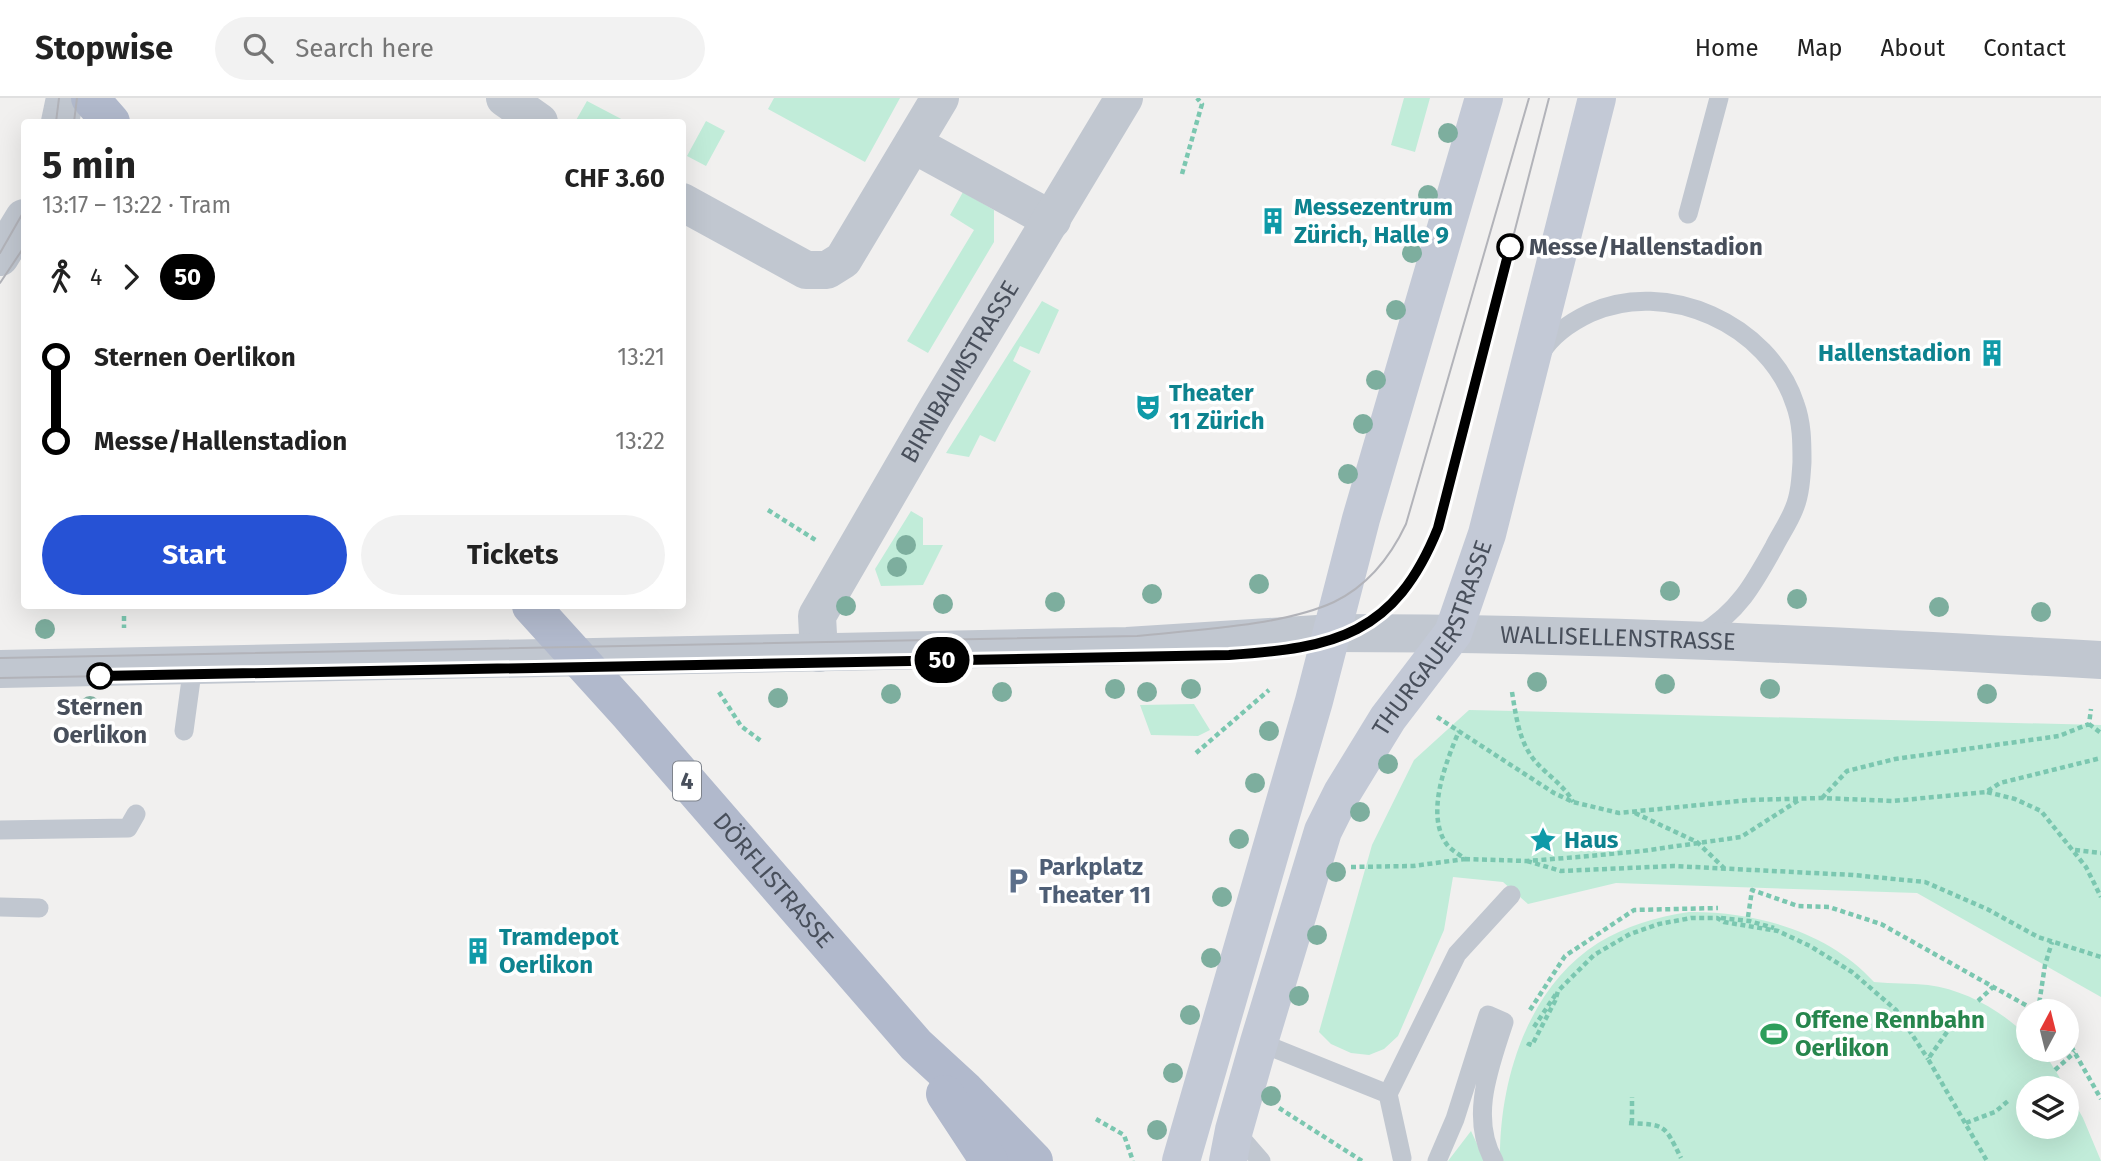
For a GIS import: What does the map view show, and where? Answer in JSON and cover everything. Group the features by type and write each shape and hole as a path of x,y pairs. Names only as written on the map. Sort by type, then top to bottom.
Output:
{"main road":[{"path":"90,98 108,119"},
{"path":"1181,1161 1205,1086 1333,633 1361,519 1484,98"},
{"name":"THURGAUERSTRASSE","path":"1231,1145 1304,891 1328,821 1388,718 1453,633 1486,534 1597,98"},
{"name":"DÖRFLISTRASSE","path":"534,609 635,720 931,1060 965,1090 1034,1161"},
{"name":"DÖRFLISTRASSE","path":"931,1060 949,1101 989,1161"}],"street":[{"path":"61,119 65,98"},
{"path":"686,204 806,270 827,270 843,260 940,98"},
{"name":"BIRNBAUMSTRASSE","path":"819,653 817,616 927,426 1124,98"},
{"path":"913,144 1052,220"},
{"path":"0,257 21,223"},
{"name":"WALLISELLENSTRASSE","path":"0,669 1127,646 1333,633 1453,633 1690,641 2101,660"}],"lane":[{"path":"1688,214 1718,98"},
{"path":"1526,378 1544,349 1574,321 1603,307 1638,301 1669,302 1730,323 1754,342 1784,381 1795,403 1802,433 1801,479 1794,509 1737,606 1721,622 1690,641"},
{"path":"184,731 193,665"},
{"path":"0,830 128,828 136,814"},
{"path":"1402,1158 1388,1094 1457,954 1511,895"},
{"path":"0,907 39,908"},
{"path":"1437,1161 1455,1119 1488,1015 1504,1022 1485,1084 1482,1121 1486,1146 1494,1161"},
{"path":"1259,1042 1388,1094"},
{"path":"1231,1145 1261,1161"}],"path":[{"path":"1182,174 1202,104 1197,98"},
{"path":"768,510 818,542"},
{"path":"718,690 741,726 761,741"},
{"path":"1196,753 1269,691"},
{"path":"1512,692 1525,747 1535,761 1568,793 1573,803"},
{"path":"2089,724 2091,709"},
{"path":"1437,717 1554,793 1573,803 1619,813 1749,800 1822,798 1893,801 1986,792 2015,799 2042,811 2057,833 2075,850 2101,897"},
{"path":"2089,724 2101,733"},
{"path":"1822,798 1847,771 1895,759 2059,736 2089,724"},
{"path":"1459,731 1439,790 1437,822 1448,845 1465,859"},
{"path":"1986,792 2000,783 2101,758"},
{"path":"1539,782 1551,777"},
{"path":"1351,867 1413,866 1465,859 1527,861 1642,851 1741,837 1801,799"},
{"path":"1634,813 1697,842 1724,868"},
{"path":"2075,850 2101,853"},
{"path":"1527,861 1561,871 1673,866 1853,875 1925,882 1987,909 2038,937 2101,957"},
{"path":"1748,916 1752,890 1798,906 1829,907 1881,924 2016,999"},
{"path":"1525,1017 1565,956 1634,910 1718,908"},
{"path":"1525,1057 1541,1018 1555,1001 1558,991 1594,956 1630,934 1659,924 1691,918 1717,918 1724,922 1778,931 1810,946 1852,972 1896,1010 1966,1122 1987,1161"},
{"path":"2040,999 2052,942"},
{"path":"1978,1001 1993,987"},
{"path":"1928,1059 1947,1032"},
{"path":"2079,1059 2101,1099"},
{"path":"2055,1070 2064,1062"},
{"path":"1632,1097 1630,1123 1655,1124 1667,1130 1681,1158"},
{"path":"1966,1122 1995,1112 2008,1101"},
{"path":"1279,1107 1362,1161"},
{"path":"1096,1119 1124,1135 1133,1161"}],"green space":[{"path":"774,98 900,98 865,162 768,109"},
{"path":"1404,98 1430,98 1415,152 1391,145"},
{"path":"587,101 621,119 577,119"},
{"path":"706,121 725,131 706,166 687,156"},
{"path":"963,192 994,210 994,242 928,353 907,341 974,230 950,215"},
{"path":"1042,301 1059,310 1039,354 1020,346 1013,361 1031,371 995,442 980,435 969,457 946,453"},
{"path":"911,511 923,518 923,545 943,545 923,585 881,586 875,569"},
{"path":"1194,704 1210,730 1198,736 1151,735 1140,705"},
{"path":"1469,710 2101,725 2101,997 1917,893 1616,883 1528,904 1503,882 1453,877 1444,930 1398,1036 1384,1049 1369,1055 1351,1053 1331,1044 1319,1032 1372,845 1414,760"},
{"name":"Offene Rennbahn Oerlikon","path":"1689,912 1714,913 1765,921 1789,928 1835,950 1874,982 1922,984 1942,988 1995,1010 2016,1027 2016,1062 2050,1062 2059,1076 2016,1076 2016,1139 2079,1139 2079,1111 2101,1161 1500,1161 1505,1100 1512,1069 1522,1039 1553,985 1573,962 1598,943 1642,923"},
{"path":"1471,1131 1485,1161 1448,1161"}],"tram line":[{"path":"56,119 59,98"},
{"path":"74,119 77,98"},
{"path":"0,658 1137,636 1237,626 1313,610 1334,602 1367,579 1393,548 1406,524 1529,98"},
{"path":"0,678 1229,655 1300,648 1331,640 1358,629 1381,613 1403,592 1421,564 1438,528 1549,98"},
{"path":"0,253 21,216"},
{"name":"50","path":"100,676 1229,655 1267,653 1324,644 1358,630 1376,618 1404,592 1429,553 1438,528 1510,247"},
{"path":"0,283 21,252"}],"place":[{"name":"Messezentrum Zürich, Halle 9","path":"1273,221"},
{"name":"Messe/Hallenstadion","path":"1510,247"},
{"name":"Hallenstadion","path":"1992,353"},
{"name":"Theater 11 Zürich","path":"1148,407"},
{"name":"Sternen Oerlikon","path":"100,676"},
{"name":"Haus","path":"1543,840"},
{"name":"Parkplatz Theater 11","path":"1018,881"},
{"name":"Tramdepot Oerlikon","path":"478,951"},
{"name":"Offene Rennbahn Oerlikon","path":"1774,1034"}]}
